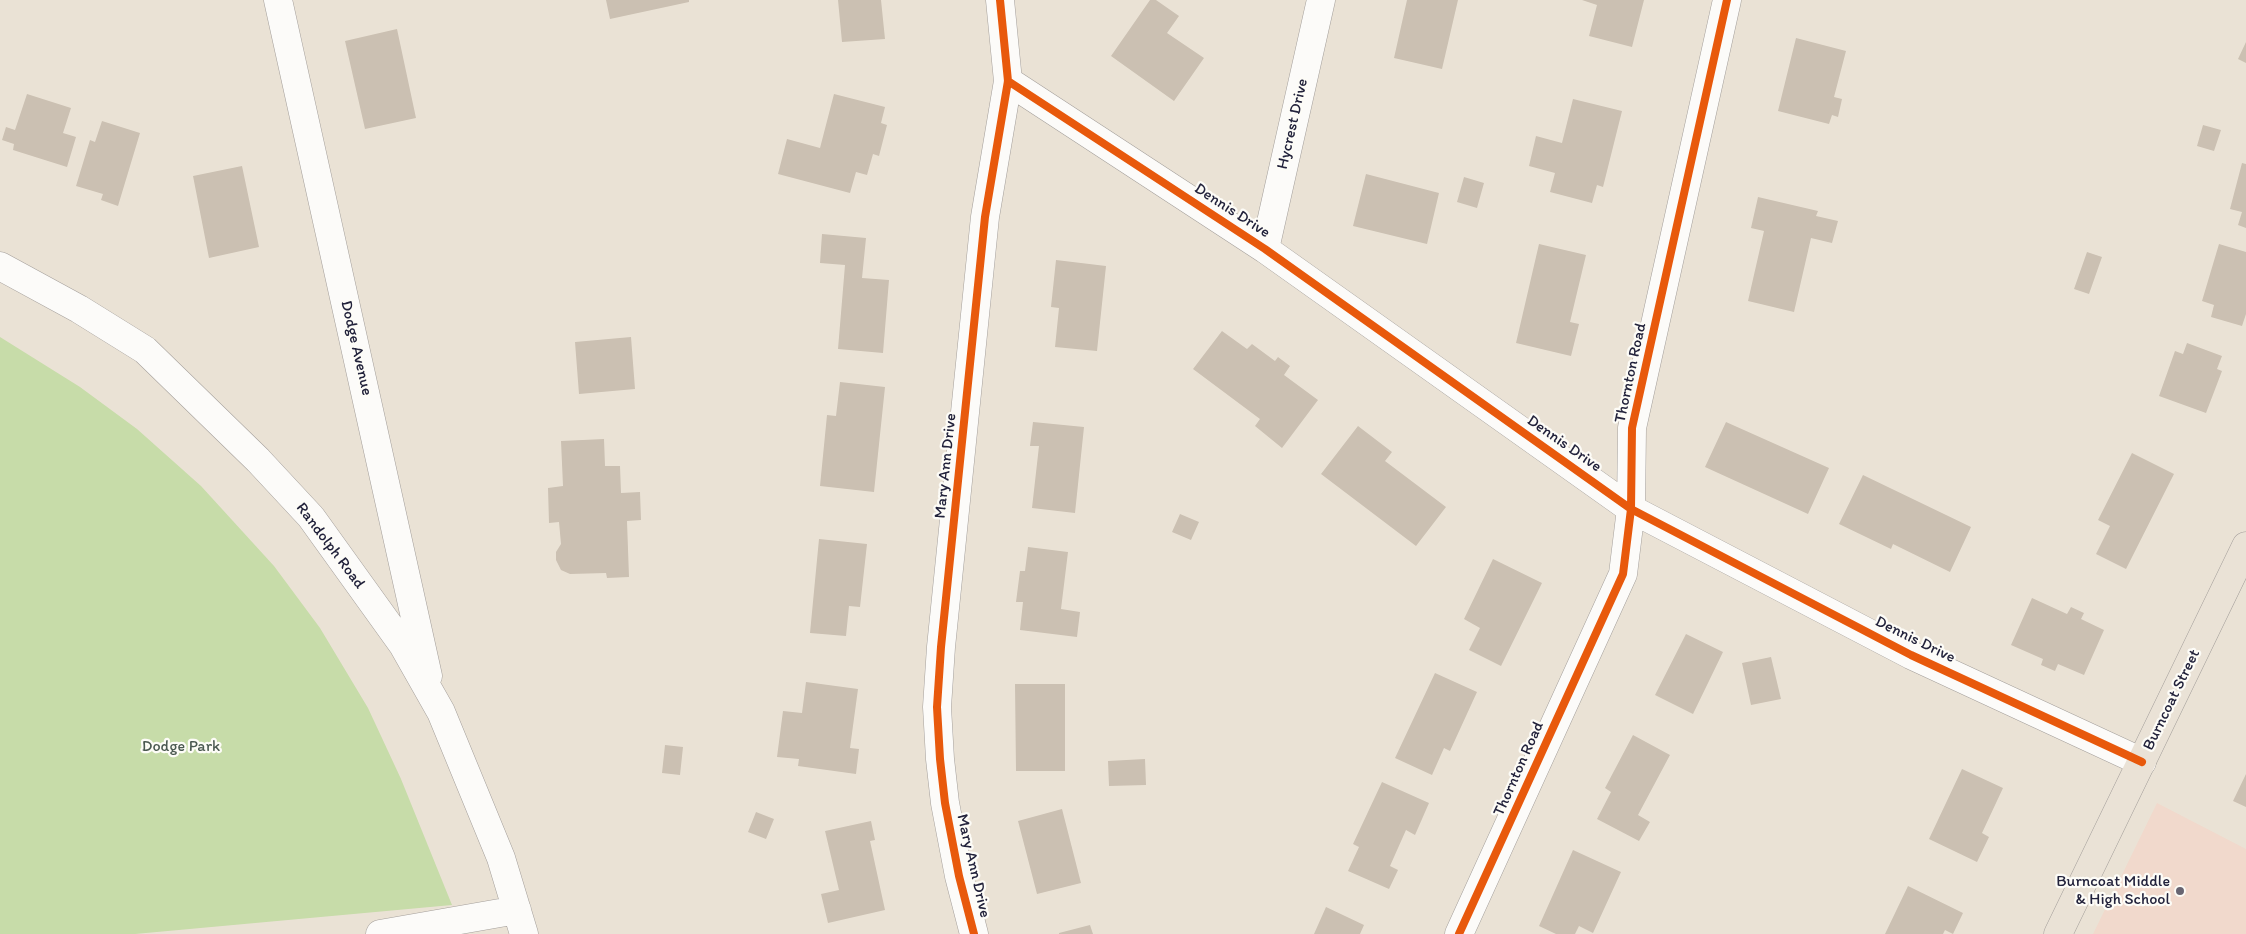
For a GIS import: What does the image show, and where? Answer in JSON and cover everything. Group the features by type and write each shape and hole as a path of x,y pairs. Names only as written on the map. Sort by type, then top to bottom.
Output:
{"main road":[{"name":"Burncoat Street","path":"2064,932 2142,762 2246,546"}],"street":[{"name":"Dodge Avenue","path":"278,0 433,697"},
{"name":"Mary Ann Drive","path":"974,934 959,876 945,803 937,706 941,647 986,217 1008,81 1000,0"},
{"name":"Hycrest Drive","path":"1265,249 1321,0"},
{"name":"Thornton Road","path":"1459,934 1623,574 1631,509 1632,428 1727,0"},
{"name":"Dennis Drive","path":"1008,81 1265,249 1631,509 1911,654 2142,762"},
{"name":"Randolph Road","path":"0,266 79,309 145,350 258,460 311,517 403,645 441,712 501,858 521,922"},
{"path":"380,934 521,922"}],"shaded area":[{"name":"Burncoat Middle & High School","path":"2157,803 2246,849 2246,934 2093,934"}],"green space":[{"name":"Dodge Park","path":"0,337 80,387 137,429 201,486 274,566 320,628 368,708 401,779 452,905 135,934 0,934"}],"building":[{"path":"606,0 689,0 689,2 610,19"},
{"path":"838,0 881,0 885,39 842,42"},
{"path":"1150,0 1156,0 1179,16 1167,33 1204,58 1174,101 1111,56"},
{"path":"1407,0 1458,0 1442,69 1394,58"},
{"path":"1582,0 1644,0 1632,47 1589,36 1597,5"},
{"path":"397,29 416,118 365,129 345,41"},
{"path":"1796,38 1846,51 1834,97 1842,99 1838,117 1832,115 1829,124 1778,111"},
{"path":"2246,42 2246,63 2238,59"},
{"path":"27,94 71,108 63,133 76,137 67,167 13,150 14,144 2,140 6,127 15,130"},
{"path":"834,94 885,107 881,123 887,125 879,156 873,154 867,175 856,172 850,193 778,174 787,139 820,148"},
{"path":"1573,99 1622,111 1603,187 1597,185 1592,203 1550,192 1555,173 1529,166 1536,136 1562,143"},
{"path":"102,121 140,133 118,206 101,200 103,194 76,186 90,140 95,142"},
{"path":"2203,125 2221,130 2214,151 2197,146"},
{"path":"2242,163 2246,164 2246,228 2238,225 2242,212 2230,209"},
{"path":"242,166 259,247 209,258 193,176"},
{"path":"1366,174 1439,193 1427,244 1353,226"},
{"path":"1464,177 1484,183 1477,208 1457,202"},
{"path":"1758,197 1818,211 1816,216 1838,221 1832,243 1811,238 1794,312 1748,301 1764,231 1751,228"},
{"path":"822,234 866,238 862,278 889,280 883,353 838,349 845,265 820,263"},
{"path":"1539,244 1586,255 1570,322 1579,324 1571,356 1516,343"},
{"path":"2219,244 2246,252 2246,314 2242,326 2211,317 2214,305 2202,301"},
{"path":"2087,252 2102,257 2089,294 2074,289"},
{"path":"1056,260 1106,266 1097,351 1055,347 1059,308 1051,307"},
{"path":"1222,331 1247,349 1252,344 1275,361 1278,357 1290,366 1284,375 1318,400 1282,448 1255,426 1260,419 1193,369"},
{"path":"631,337 635,389 579,394 575,342"},
{"path":"2187,343 2222,356 2217,369 2222,371 2206,413 2159,396 2175,351 2183,354"},
{"path":"840,382 885,387 874,492 820,486 827,415 836,416"},
{"path":"1033,422 1084,427 1075,513 1032,508 1039,446 1030,446"},
{"path":"1726,422 1829,468 1808,514 1705,467"},
{"path":"1358,426 1392,452 1385,461 1446,507 1416,546 1321,474"},
{"path":"604,439 605,466 620,466 621,493 640,492 641,520 627,521 629,577 607,578 606,573 570,574 561,570 556,560 556,552 561,544 559,522 549,523 548,488 563,486 561,441"},
{"path":"2132,453 2174,474 2126,569 2096,554 2110,526 2098,520"},
{"path":"1863,475 1971,527 1950,572 1893,544 1891,549 1839,524"},
{"path":"1180,514 1199,522 1191,540 1172,532"},
{"path":"819,539 867,544 860,607 849,606 846,636 810,633"},
{"path":"1028,547 1068,552 1061,609 1080,612 1077,637 1020,630 1023,602 1016,602 1020,571 1025,571"},
{"path":"1493,559 1542,583 1501,666 1469,650 1480,628 1464,619"},
{"path":"2032,598 2067,614 2071,607 2084,613 2081,619 2104,630 2084,675 2058,664 2055,671 2041,665 2043,659 2011,645"},
{"path":"1686,634 1723,652 1693,714 1655,695"},
{"path":"1771,657 1781,699 1751,705 1742,663"},
{"path":"1435,673 1477,692 1450,751 1444,748 1432,775 1395,758"},
{"path":"806,682 858,689 850,748 859,749 856,774 798,766 799,759 777,757 783,711 802,713"},
{"path":"1015,684 1065,684 1065,771 1016,771"},
{"path":"1633,735 1670,755 1638,815 1650,822 1639,841 1597,819 1611,792 1605,788"},
{"path":"665,745 683,747 680,775 662,773"},
{"path":"1145,759 1146,785 1109,786 1108,761"},
{"path":"1962,769 2003,788 1982,833 1989,837 1977,862 1929,839"},
{"path":"2246,774 2246,807 2233,801"},
{"path":"1382,782 1429,803 1415,835 1406,830 1390,866 1398,870 1389,889 1348,871 1359,847 1353,844"},
{"path":"1062,809 1081,883 1037,894 1018,821"},
{"path":"756,812 774,819 766,839 748,832"},
{"path":"871,821 875,840 870,841 885,910 828,923 821,894 839,890 825,831"},
{"path":"1573,850 1621,872 1593,933 1579,926 1575,934 1556,934 1539,926"},
{"path":"1908,886 1963,913 1953,934 1945,930 1943,934 1885,934"},
{"path":"1326,907 1364,925 1360,934 1314,934"},
{"path":"1090,925 1093,934 1059,934 1059,933"}],"cycle path":[{"path":"974,934 959,876 945,803 937,707 941,647 985,217 1008,81 1000,0"},
{"path":"1459,934 1623,574 1631,509 1632,428 1727,0"},
{"path":"1008,81 1265,249 1631,509 1911,655 2142,762"}],"place":[{"name":"Burncoat Middle & High School","path":"2180,891"}]}
